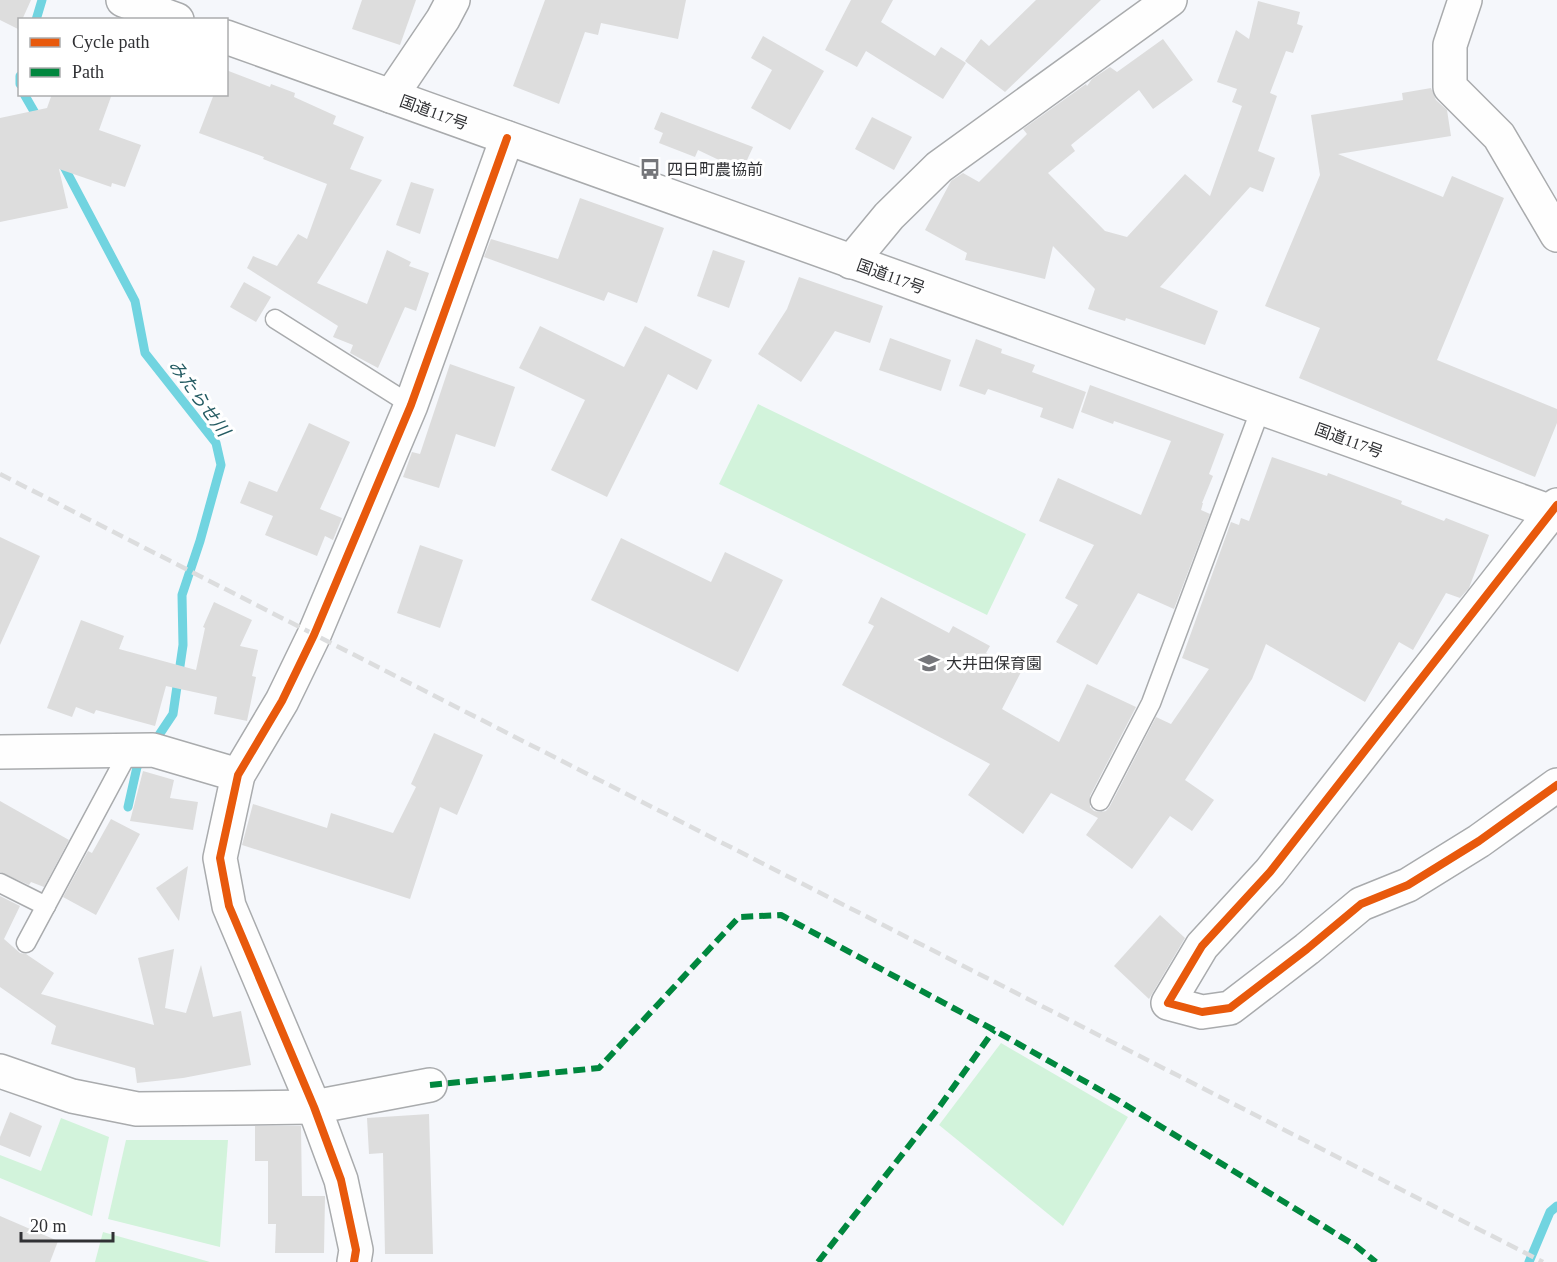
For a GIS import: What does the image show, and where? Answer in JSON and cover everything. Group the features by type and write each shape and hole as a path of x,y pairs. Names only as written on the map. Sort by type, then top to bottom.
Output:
{"main road":[{"path":"123,0 172,18"},
{"path":"391,96 443,19 453,0"},
{"path":"851,262 889,216 939,167 1170,0"},
{"path":"1465,0 1450,45 1450,87 1499,136 1557,235"},
{"name":"国道117号","path":"228,38 1261,408 1555,510"},
{"path":"354,1262 356,1250 341,1180 314,1107 229,906 220,858 238,775 282,700 314,634 411,405 507,138"},
{"path":"1555,510 1270,872 1202,946 1168,1003 1202,1012 1230,1008 1307,950 1361,904 1408,885 1479,841 1557,785"},
{"path":"0,753 153,750 238,775"},
{"path":"0,1071 72,1096 137,1109 314,1107 430,1085"}],"lane":[{"path":"275,319 411,405"},
{"path":"1100,801 1151,703 1261,408"},
{"path":"26,943 129,751"},
{"path":"0,883 46,906"}],"green space":[{"path":"758,404 1026,534 987,615 719,484"},
{"path":"1001,1043 1128,1117 1063,1226 939,1125"},
{"path":"61,1118 109,1137 92,1216 0,1178 0,1155 41,1171"},
{"path":"126,1140 228,1140 220,1247 108,1219"},
{"path":"103,1232 210,1262 95,1262"}],"building":[{"path":"0,0 31,0 23,18 18,18 18,29 0,20"},
{"path":"362,0 416,0 400,45 352,29"},
{"path":"545,0 686,0 678,39 601,23 598,35 585,32 559,104 513,86"},
{"path":"851,0 893,0 881,22 935,56 941,47 966,63 943,99 866,51 857,67 825,50"},
{"path":"1036,0 1101,0 1005,92 965,61 981,39 989,46"},
{"path":"1258,1 1300,12 1297,24 1303,26 1293,53 1286,51 1270,93 1277,96 1258,151 1275,158 1263,192 1250,187 1160,287 1218,311 1205,345 1126,318 1125,321 1088,309 1095,289 1053,246 1045,279 965,260 967,253 925,230 951,181 963,173 979,182 1027,134 1023,129 1086,84 1087,86 1092,79 1110,67 1117,72 1163,39 1193,80 1153,109 1139,90 1071,145 1075,151 1048,173 1105,231 1127,237 1185,174 1210,196 1242,106 1232,102 1237,89 1217,82 1236,30 1249,39"},
{"path":"763,36 824,71 790,130 751,108 772,70 751,58"},
{"path":"228,71 270,87 271,84 295,93 294,97 336,116 333,124 364,137 350,169 382,180 317,283 367,304 387,250 411,262 409,266 429,273 416,311 405,307 378,368 350,353 353,345 333,337 338,326 247,268 253,256 277,266 298,234 307,239 327,184 199,133 213,96 228,96"},
{"path":"1431,88 1436,100 1447,110 1451,136 1338,154 1443,197 1452,176 1504,198 1437,360 1557,409 1557,423 1535,477 1299,378 1320,328 1265,306 1320,175 1311,115 1403,100 1402,93"},
{"path":"51,96 111,96 99,130 141,145 125,187 112,183 111,187 59,169 68,208 0,222 0,118 47,108"},
{"path":"661,112 753,147 742,171 698,150 695,157 659,143 663,133 654,129"},
{"path":"872,117 912,137 894,170 855,149"},
{"path":"411,182 434,189 420,234 396,225"},
{"path":"580,198 664,228 637,303 608,292 604,301 484,257 491,239 558,259"},
{"path":"713,250 745,261 729,308 697,296"},
{"path":"799,277 883,306 870,343 835,331 801,382 758,354 787,309"},
{"path":"244,282 271,297 256,322 230,307"},
{"path":"540,326 624,367 645,326 712,360 697,390 668,374 607,497 551,470 585,400 519,368"},
{"path":"890,338 951,360 941,391 879,370"},
{"path":"976,339 1002,349 1001,353 1035,365 1032,372 1086,392 1073,429 1040,417 1043,408 988,389 985,395 959,386"},
{"path":"450,364 515,387 495,447 456,434 439,488 403,477 412,452 420,454"},
{"path":"1090,385 1224,434 1209,474 1213,476 1202,503 1201,510 1210,514 1174,609 1138,593 1097,665 1056,642 1078,605 1065,598 1094,545 1039,521 1058,478 1141,515 1171,441 1081,412"},
{"path":"309,423 350,442 320,509 342,518 333,540 325,536 317,556 265,535 273,516 240,503 249,481 277,492"},
{"path":"1272,457 1327,476 1328,473 1402,501 1401,504 1444,521 1446,518 1489,535 1469,588 1460,598 1446,593 1413,650 1399,642 1365,702 1266,644 1252,679 1185,780 1214,800 1192,831 1170,816 1132,869 1086,835 1098,818 1051,793 1023,834 968,795 990,764 842,685 874,626 868,623 881,597 949,633 953,626 990,646 986,653 1021,672 1002,709 1059,742 1087,684 1136,707 1090,796 1090,807 1094,811 1106,811 1156,717 1171,724 1209,669 1182,658 1231,522 1239,525 1241,518 1249,521"},
{"path":"0,537 40,556 0,645"},
{"path":"621,538 711,582 725,552 783,580 738,672 591,600"},
{"path":"420,545 463,560 440,628 397,613"},
{"path":"214,602 252,620 240,646 258,650 252,676 256,677 247,721 214,714 217,697 166,686 155,726 96,710 94,714 76,707 72,717 47,708 81,620 124,636 119,649 196,670 205,628 203,627"},
{"path":"434,733 483,755 457,815 440,807 410,899 242,845 253,804 327,828 331,813 393,833 416,787 411,784"},
{"path":"143,771 174,780 170,798 198,802 193,830 130,821"},
{"path":"0,801 69,840 44,887 31,882 29,885 0,872"},
{"path":"111,819 140,834 96,915 63,897 88,851 92,853"},
{"path":"188,866 179,921 156,888"},
{"path":"0,896 20,906 4,939 20,953 26,954 54,973 41,994 154,1025 138,958 174,949 165,1008 186,1013 201,965 213,1017 241,1011 251,1065 183,1078 137,1083 135,1068 51,1044 56,1026 0,987"},
{"path":"1160,915 1185,938 1149,999 1114,966"},
{"path":"10,1112 42,1126 30,1157 0,1145 0,1137"},
{"path":"429,1114 433,1254 385,1254 383,1153 369,1154 367,1118"},
{"path":"255,1126 301,1126 302,1196 325,1196 324,1253 275,1253 276,1224 268,1224 268,1161 255,1161"},
{"path":"0,1216 58,1241 50,1262 0,1262"}],"waterway":[{"name":"みたらせ川","path":"37,18 42,0"},
{"name":"みたらせ川","path":"25,96 39,120"},
{"name":"みたらせ川","path":"61,161 135,301 145,353 216,443 221,465 182,595 183,645 173,714 153,744"},
{"name":"みたらせ川","path":"128,807 137,767 143,758"},
{"path":"1529,1262 1550,1212 1557,1206"}],"railway":[{"path":"0,474 1543,1262"}],"marked path":[{"path":"430,1085 599,1068 739,917 781,915 1116,1099 1356,1246 1376,1262"},
{"path":"818,1262 940,1106 994,1030"}],"cycle path":[{"path":"354,1262 356,1250 341,1180 314,1107 229,906 220,858 238,775 282,701 314,635 411,405 507,138"},
{"path":"1557,505 1270,872 1202,946 1168,1003 1202,1012 1230,1008 1361,904 1408,885 1479,841 1557,785"}],"place":[{"name":"四日町農協前","path":"650,169"},
{"name":"大井田保育園","path":"929,663"}]}
